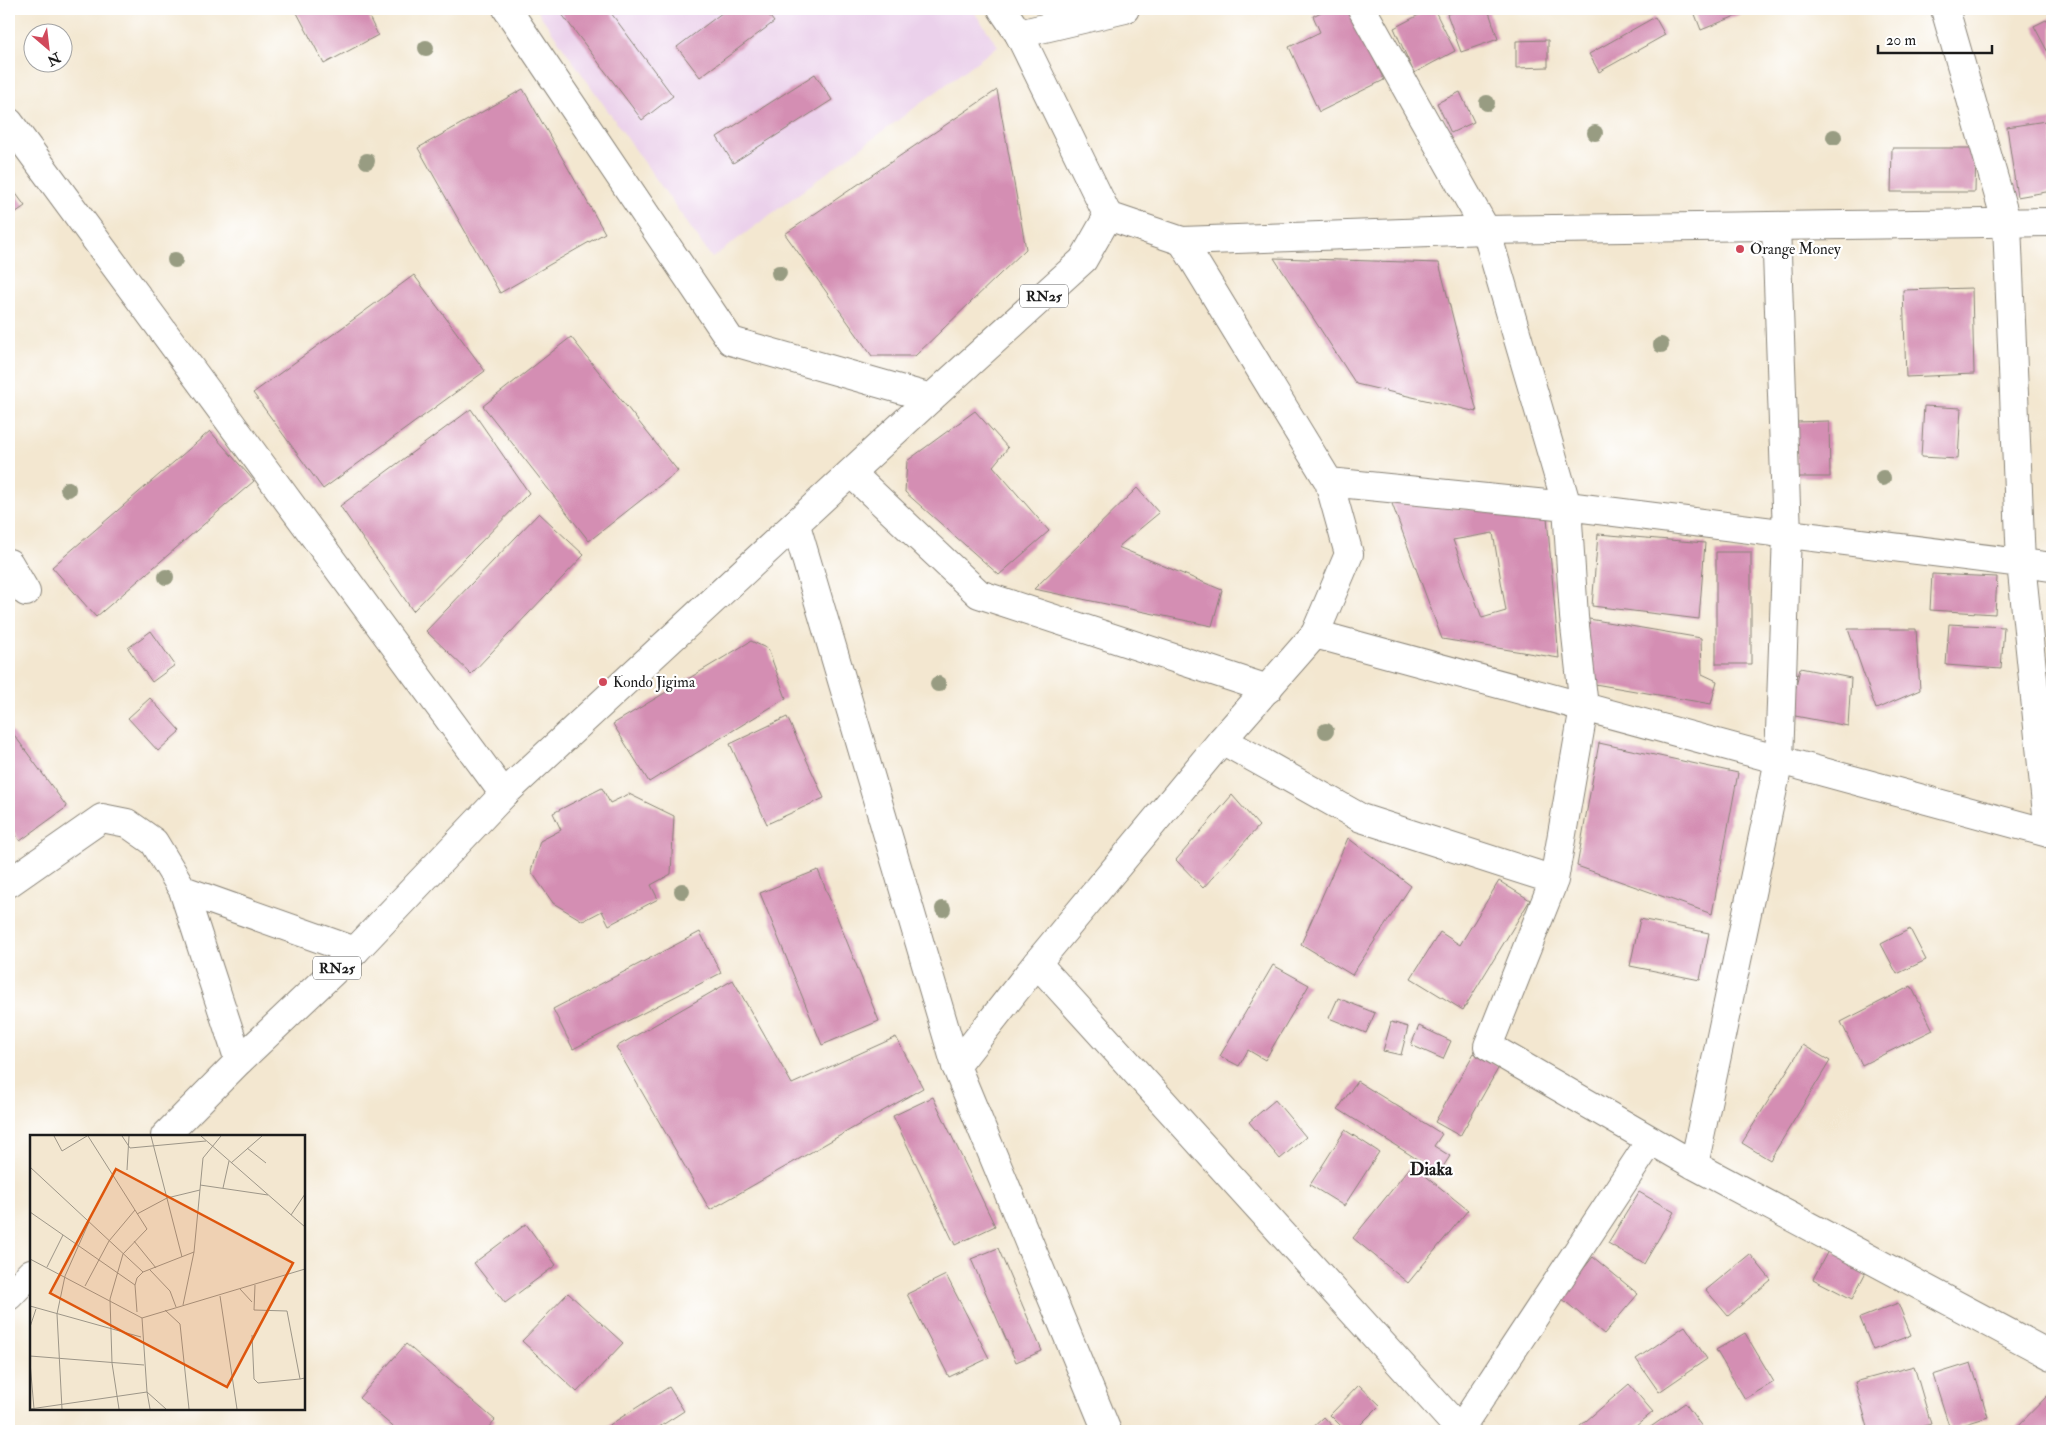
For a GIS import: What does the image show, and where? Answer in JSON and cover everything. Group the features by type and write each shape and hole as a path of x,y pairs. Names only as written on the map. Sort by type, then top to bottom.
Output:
{"street":[{"path":"507,9 731,341 931,398"},
{"path":"1002,9 1019,34 1108,216 1182,241 1486,230 2052,222"},
{"path":"1019,34 1125,9"},
{"path":"1362,9 1486,230 1567,506 1574,617 1584,707 1554,880 1488,1046 1694,1164 2052,1356"},
{"path":"1314,634 2051,833 2021,563 2007,224 1945,9"},
{"path":"9,122 504,794"},
{"name":"RN25","path":"166,1135 239,1061 355,952 504,794 931,398 1083,260 1108,216"},
{"path":"1694,1164 1779,760 1787,534 1776,226"},
{"path":"956,1066 1037,963 1222,740 1314,634 1349,554 1329,482 1182,241"},
{"path":"851,473 979,594 1268,689"},
{"path":"1329,482 1567,506 2052,567"},
{"path":"796,525 956,1066 1107,1431"},
{"path":"9,563 26,592"},
{"path":"1222,740 1361,818 1554,880"},
{"path":"9,883 102,818 127,822 154,842 183,890 239,1061"},
{"path":"183,890 355,952"},
{"path":"1037,963 1460,1431 1651,1140"},
{"path":"9,1296 30,1274"}],"shaded area":[{"path":"536,9 972,9 998,46 712,258"}],"building":[{"path":"295,9 365,9 378,35 324,64"},
{"path":"558,9 608,9 673,96 642,120"},
{"path":"727,9 764,9 774,22 700,77 677,47"},
{"path":"1327,9 1350,9 1384,80 1319,112 1289,47 1320,32 1313,16"},
{"path":"1430,9 1434,9 1455,51 1414,73 1394,28"},
{"path":"1462,9 1488,9 1498,39 1461,52 1447,14"},
{"path":"1693,9 1753,9 1701,30"},
{"path":"1655,17 1665,35 1599,72 1589,54"},
{"path":"2052,17 2052,60 2034,26"},
{"path":"1548,40 1548,67 1516,68 1516,41"},
{"path":"815,74 832,100 733,163 717,137"},
{"path":"523,89 605,233 500,293 418,148"},
{"path":"997,90 1026,249 915,356 872,356 785,234"},
{"path":"1460,92 1474,122 1451,133 1437,103"},
{"path":"2052,120 2052,191 2017,197 2007,127"},
{"path":"1892,148 1976,148 1975,192 1891,192"},
{"path":"9,184 25,206 9,217"},
{"path":"1274,258 1439,263 1477,412 1356,384"},
{"path":"414,275 485,371 323,489 253,393"},
{"path":"1972,288 1974,374 1906,377 1903,290"},
{"path":"571,337 678,471 589,541 483,406"},
{"path":"1924,406 1961,408 1958,459 1921,457"},
{"path":"471,409 529,493 413,611 340,506"},
{"path":"975,411 1008,448 993,466 1049,531 999,575 905,492 907,461"},
{"path":"1829,421 1830,477 1797,477 1796,422"},
{"path":"210,431 254,481 96,617 52,567"},
{"path":"1137,488 1159,513 1118,547 1222,590 1212,626 1034,589"},
{"path":"1391,501 1547,517 1559,658 1442,639","holes":["1493,533 1506,611 1482,618 1453,540"]},
{"path":"539,513 584,555 471,674 426,631"},
{"path":"1598,534 1705,543 1699,619 1592,606"},
{"path":"1716,552 1751,552 1751,664 1716,664"},
{"path":"1932,574 1997,577 1995,614 1930,610"},
{"path":"1583,618 1701,638 1702,674 1717,681 1711,704 1589,683"},
{"path":"1949,624 2004,627 2001,669 1946,665"},
{"path":"1848,629 1916,629 1920,690 1876,709"},
{"path":"151,631 175,665 152,682 128,648"},
{"path":"751,641 768,649 786,698 649,782 613,724"},
{"path":"1800,668 1851,678 1848,726 1790,715"},
{"path":"150,698 180,731 158,751 128,718"},
{"path":"787,717 824,798 767,824 730,744"},
{"path":"9,728 67,807 20,841 9,825"},
{"path":"1599,743 1738,773 1712,914 1577,866"},
{"path":"602,788 610,803 629,794 674,816 671,874 651,885 658,899 609,925 602,911 583,921 553,903 531,871 540,841 561,830 553,813"},
{"path":"1232,795 1259,826 1203,888 1176,860"},
{"path":"1348,838 1411,886 1352,975 1301,944"},
{"path":"818,870 879,1021 822,1045 760,893"},
{"path":"1499,881 1530,900 1463,1010 1411,978 1440,932 1460,945"},
{"path":"1640,919 1709,933 1700,980 1630,966"},
{"path":"1910,929 1926,960 1897,974 1881,944"},
{"path":"700,932 721,973 573,1049 553,1009"},
{"path":"1273,965 1309,985 1265,1060 1248,1050 1239,1066 1220,1056"},
{"path":"733,980 792,1084 896,1037 923,1088 710,1210 616,1047"},
{"path":"1911,986 1933,1030 1862,1065 1841,1022"},
{"path":"1338,998 1375,1013 1366,1033 1329,1018"},
{"path":"1391,1022 1408,1027 1401,1055 1383,1051"},
{"path":"1419,1026 1451,1041 1443,1059 1411,1045"},
{"path":"1803,1045 1830,1061 1770,1160 1742,1143"},
{"path":"1474,1053 1499,1067 1460,1136 1435,1122"},
{"path":"1357,1081 1442,1134 1434,1146 1450,1156 1439,1173 1338,1109"},
{"path":"933,1097 995,1226 955,1245 893,1116"},
{"path":"1275,1100 1306,1137 1280,1159 1249,1122"},
{"path":"1345,1130 1379,1152 1344,1206 1310,1185"},
{"path":"1412,1165 1468,1210 1408,1283 1353,1238"},
{"path":"1639,1192 1674,1212 1644,1264 1608,1243"},
{"path":"526,1224 556,1265 505,1303 474,1263"},
{"path":"998,1248 1042,1351 1016,1362 971,1259"},
{"path":"1829,1249 1868,1268 1852,1299 1813,1279"},
{"path":"1750,1254 1771,1280 1728,1316 1706,1290"},
{"path":"1593,1257 1638,1294 1604,1334 1560,1297"},
{"path":"946,1275 989,1358 949,1377 907,1294"},
{"path":"568,1293 623,1343 577,1392 522,1341"},
{"path":"1898,1303 1911,1335 1873,1350 1860,1318"},
{"path":"1685,1326 1707,1359 1659,1392 1636,1359"},
{"path":"1745,1333 1774,1382 1745,1399 1716,1350"},
{"path":"406,1344 495,1420 485,1431 398,1431 359,1398"},
{"path":"1971,1363 1988,1417 1950,1429 1933,1375"},
{"path":"1914,1366 1931,1424 1907,1431 1869,1431 1855,1382"},
{"path":"1629,1384 1653,1412 1630,1431 1582,1431 1579,1427"},
{"path":"1359,1385 1380,1405 1354,1431 1346,1431 1330,1415"},
{"path":"669,1387 684,1411 653,1431 600,1431"},
{"path":"2052,1391 2052,1431 2013,1431"},
{"path":"1685,1403 1705,1431 1645,1431"},
{"path":"1324,1417 1337,1431 1309,1431"}],"place":[{"name":"Orange Money","path":"1740,249"},
{"name":"Kondo Jigima","path":"603,682"}],"district":[{"name":"Diaka","path":"1431,1169"}]}
